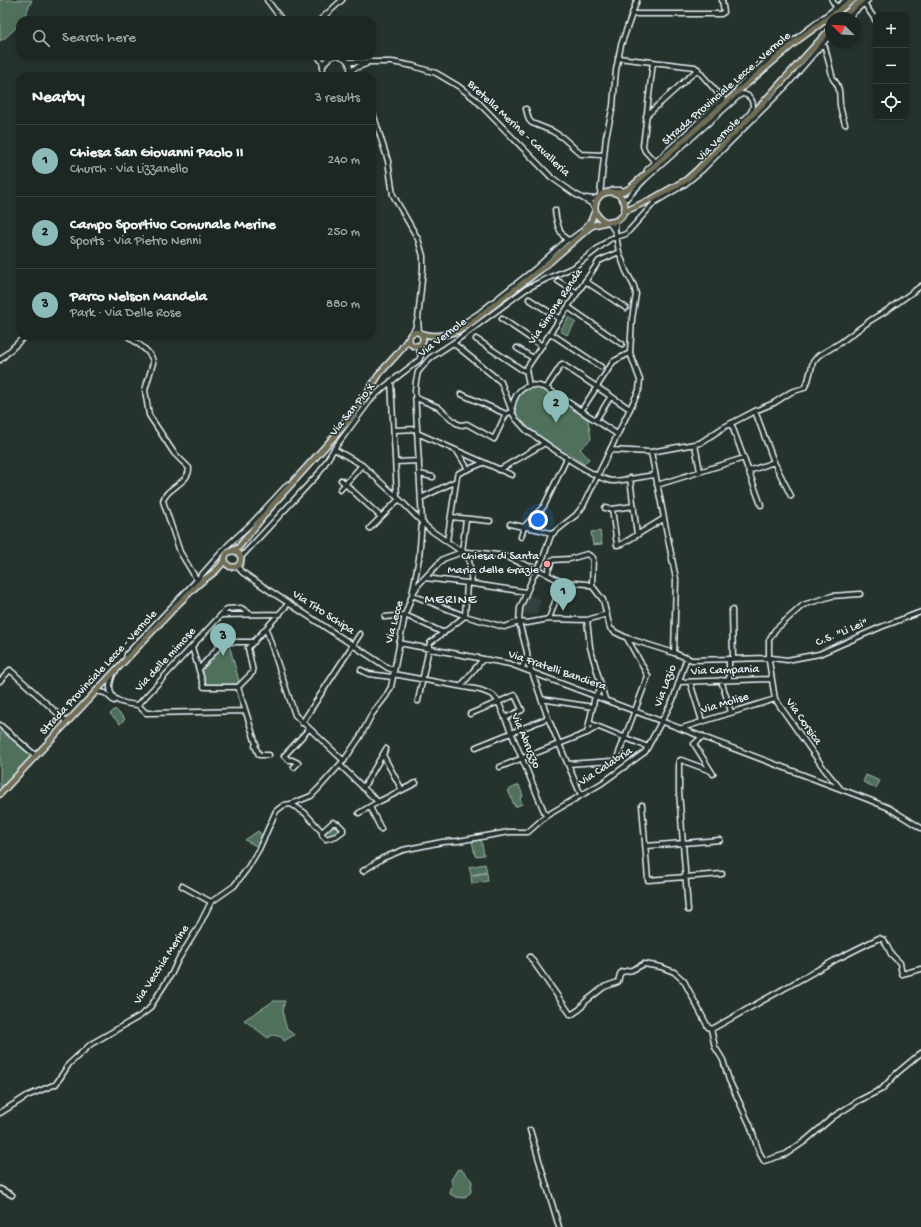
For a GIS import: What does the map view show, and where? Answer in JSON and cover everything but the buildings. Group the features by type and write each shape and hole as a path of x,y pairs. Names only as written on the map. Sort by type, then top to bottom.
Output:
{"main road":[{"name":"Strada Provinciale Lecce - Vernole","path":"616,193 624,191 635,183 798,40 853,0"},
{"path":"849,12 863,2"},
{"path":"564,246 594,225 616,220 624,212 654,198 686,180 775,91 825,34"},
{"path":"412,333 435,336 450,335 464,328 545,266 564,246 582,231 591,222 595,210 595,204 599,196 609,192 616,193 625,205 624,212"},
{"path":"595,210 601,219 607,222"},
{"name":"Strada Provinciale Lecce - Vernole","path":"0,794 127,656 176,606 222,565 224,556 238,548 274,502 352,417 380,373 399,352 412,333"},
{"path":"420,333 423,337 423,342"},
{"path":"418,346 435,336"},
{"path":"408,339 412,346"},
{"name":"Strada Provinciale Lecce - Vernole","path":"399,352 408,347 418,346"},
{"name":"Strada Provinciale Lecce - Vernole","path":"217,570 229,566 239,565 244,541"},
{"path":"232,551 240,555"},
{"path":"224,556 226,563 229,566"}],"street":[{"path":"267,0 279,16"},
{"path":"324,16 342,0"},
{"path":"582,197 588,199 599,196 607,127 613,106 618,58 623,36 637,0"},
{"path":"632,14 721,14 724,12 722,0"},
{"path":"832,0 836,7"},
{"path":"734,95 741,84 756,70 846,0"},
{"path":"853,12 863,2 868,0"},
{"path":"863,2 873,17"},
{"name":"Via Vernole","path":"412,595 419,558 422,523 416,398 416,380 420,368 430,358 453,343 522,292 538,282 574,267 610,241 610,238 616,238 626,234 655,202 685,184 702,170 787,85 825,41"},
{"path":"822,45 824,47 833,79 839,90 840,103 845,124"},
{"path":"602,180 609,192 613,190 622,190 628,187 723,99 698,69 694,67 618,58"},
{"path":"321,60 323,72"},
{"path":"323,67 326,60"},
{"path":"349,62 351,71"},
{"name":"Bretella Merine - Cavalleria","path":"349,62 392,62 413,66 436,74 458,86 474,99 551,177 591,203 595,210"},
{"name":"Bretella Merine - Cavalleria","path":"351,71 370,62"},
{"path":"653,62 643,141 644,149 655,162"},
{"path":"646,116 698,69"},
{"path":"622,199 627,198 649,175 741,94 746,94 752,101 753,106 751,112 733,131 730,137"},
{"path":"526,110 529,120 532,123 552,131 562,137 581,154 604,154"},
{"path":"376,123 388,161 393,195 418,239 422,256 423,269 418,318 415,329 412,333"},
{"path":"555,210 556,221 565,238 564,246"},
{"path":"581,795 548,718 528,664 528,655 519,622 520,608 526,592 537,568 542,561 552,534 580,510 637,396 640,385 638,374 630,353 631,326 636,294 619,252 615,230 616,220"},
{"path":"607,222 615,230"},
{"path":"565,238 571,239 582,231"},
{"path":"610,241 618,246"},
{"name":"Via Simone Renda","path":"526,371 526,368 599,262 619,252"},
{"path":"558,281 577,293"},
{"path":"585,281 626,308"},
{"path":"610,450 651,452 695,445 705,441 731,423 778,401 791,392 804,388 808,381 813,362 818,356 840,343 921,286"},
{"path":"529,299 560,319"},
{"path":"568,308 622,344"},
{"path":"418,318 420,333"},
{"path":"502,319 542,346"},
{"path":"550,333 601,367"},
{"path":"476,339 526,371 529,386"},
{"path":"0,360 21,340"},
{"path":"133,340 153,358 145,392 150,418 174,453 189,468 188,474 166,495 163,501 180,552 196,580"},
{"path":"453,343 501,382 516,419 521,425 567,458 597,476 612,480 655,475"},
{"name":"Via San Pio X","path":"418,346 421,356 416,363 372,398 334,449 362,465 398,498 422,523"},
{"path":"517,348 533,358"},
{"path":"581,411 613,362 630,353"},
{"path":"546,388 562,364 630,409"},
{"path":"370,528 398,498 392,382"},
{"path":"416,398 441,408 456,423 461,425 467,424 494,440 506,414 512,410 514,398 518,392 529,386 539,385 617,434"},
{"path":"461,394 506,414"},
{"path":"596,420 611,396"},
{"path":"755,411 774,462 791,496"},
{"path":"127,656 196,580 224,556 228,545 252,523 324,446 348,416"},
{"path":"731,423 761,505"},
{"path":"394,430 417,431 483,463 512,475"},
{"path":"499,470 545,443"},
{"path":"695,445 700,471"},
{"path":"240,555 319,473 334,449"},
{"path":"456,450 468,469"},
{"path":"651,452 676,579 674,653"},
{"path":"521,537 524,527 544,506 567,458"},
{"path":"657,485 744,458"},
{"path":"396,462 419,461"},
{"path":"749,471 774,462"},
{"path":"447,541 456,481 459,473 483,463"},
{"path":"340,490 362,465"},
{"path":"419,474 433,477"},
{"path":"630,478 637,535"},
{"path":"341,480 381,517"},
{"path":"420,498 456,481"},
{"path":"605,508 634,506"},
{"path":"612,508 617,545 622,544 663,519"},
{"path":"451,517 490,521"},
{"path":"422,523 462,552 466,519"},
{"path":"510,524 542,530 552,534"},
{"path":"228,545 232,551"},
{"name":"Via Lecce","path":"284,805 291,804 311,796 344,761 360,737 372,714 391,687 405,615 412,595 418,585 443,559 462,552 482,552 505,556 528,566 537,568 562,582"},
{"path":"468,552 472,584"},
{"path":"547,574 552,560 570,559 587,554 593,558 592,586 587,584 562,582 549,619"},
{"name":"Via Tito Schipa","path":"239,565 242,572 353,645 393,674"},
{"path":"425,578 526,592"},
{"path":"418,701 430,643 464,616 467,583"},
{"name":"C.S. \"Li Lei\"","path":"592,586 603,600 610,628 615,632 627,638 692,660 772,658 793,660 819,654 881,627 921,612"},
{"name":"Via Corsica","path":"840,788 825,770 775,699 769,659 769,640 775,630 803,605 832,596 860,594"},
{"path":"412,595 464,616 504,627 519,622 528,623 549,619 587,620 607,614"},
{"path":"192,647 204,687 238,687 253,672 248,648 289,603"},
{"path":"729,680 732,610"},
{"name":"Via delle mimose","path":"96,691 105,693 120,706 136,705 221,615 280,614"},
{"path":"385,617 405,615 444,633"},
{"path":"587,620 590,647 605,699"},
{"path":"266,629 294,713 344,761"},
{"path":"302,722 360,634"},
{"path":"568,764 615,761 648,676 627,638"},
{"path":"199,669 223,642 254,642"},
{"name":"Via Fratelli Bandiera","path":"399,643 510,664 522,668 636,710 890,808 921,828"},
{"path":"522,668 528,655"},
{"name":"Via Lazio","path":"662,721 680,682 686,657"},
{"path":"461,686 483,659"},
{"path":"0,681 10,670 67,722"},
{"path":"361,670 369,674 393,674 485,691 493,695 498,702 515,695 522,710 504,718"},
{"path":"102,684 109,688 113,672"},
{"name":"Via Campania","path":"680,682 772,679"},
{"path":"721,680 731,712"},
{"path":"690,682 702,721"},
{"path":"102,684 105,693"},
{"path":"587,733 595,696 601,685"},
{"path":"238,687 259,755 269,755"},
{"name":"Via delle mimose","path":"109,688 113,696 119,702 123,704 136,705"},
{"path":"541,699 593,707"},
{"name":"Via Molise","path":"681,728 775,699"},
{"name":"Via Abruzzo","path":"470,714 498,702 546,816"},
{"path":"136,705 148,713 245,711"},
{"path":"476,747 548,718"},
{"name":"Via Calabria","path":"363,871 383,858 403,850 442,842 458,842 509,832 528,832 546,816 602,783 642,755 662,721"},
{"path":"589,723 648,747"},
{"path":"0,725 36,756"},
{"path":"500,767 587,733 597,727"},
{"path":"294,768 298,763 289,760 284,756 309,729"},
{"path":"688,910 679,791 679,761 682,760 712,773 694,744 703,736"},
{"path":"363,788 386,749"},
{"path":"383,755 402,790"},
{"path":"340,765 378,802"},
{"path":"359,814 378,802 416,783"},
{"path":"291,804 305,813 322,832 322,835 326,839 330,839 343,831 343,829 338,824 333,822 322,832"},
{"name":"Via Vecchia Merine","path":"0,1113 27,1096 56,1084 69,1064 91,1044 140,1016 149,1009 172,973 211,902 234,886 241,878 259,849 276,811 284,805"},
{"path":"642,805 648,880 722,874"},
{"path":"370,807 382,829"},
{"path":"646,846 720,840"},
{"path":"182,886 211,902"},
{"path":"711,1029 836,959 876,939 884,940 891,954 900,963 902,974 921,969"},
{"path":"530,957 572,1015 580,1009 585,1002 604,987 618,982 622,972 632,970 644,964 664,968 678,974 684,981 708,1027 711,1029 715,1047 723,1060 729,1080 750,1125 759,1152 764,1160 786,1154 805,1141 833,1117 858,1101 882,1089 897,1073 921,1053"},
{"path":"530,1130 559,1227"},
{"path":"0,1189 12,1195"}],"shaded area":[{"path":"527,594 541,600 536,615 521,613"}],"green space":[{"path":"0,0 32,0 25,16 16,16 16,28 0,41"},
{"path":"569,317 576,322 567,335 560,331"},
{"path":"533,387 539,388 554,395 588,420 591,439 580,449 589,459 584,464 571,455 569,456 523,425 519,419 515,408 517,397 526,389"},
{"path":"600,531 602,544 593,545 591,532"},
{"path":"229,644 239,681 236,685 206,686 202,668 224,645"},
{"path":"115,709 125,719 120,724 110,714"},
{"path":"0,727 32,755 1,788 0,787"},
{"path":"866,775 880,781 876,788 863,782"},
{"path":"519,785 523,796 520,798 522,804 515,807 508,790"},
{"path":"333,825 340,831 327,838 324,832"},
{"path":"258,831 262,835 258,847 245,840"},
{"path":"481,839 484,855 475,856 472,840"},
{"path":"485,864 487,872 471,875 469,867"},
{"path":"487,873 488,881 472,884 471,876"},
{"path":"274,1001 285,1001 283,1014 285,1022 287,1028 294,1035 284,1041 281,1037 272,1035 268,1038 244,1020"},
{"path":"461,1169 472,1181 471,1192 464,1198 456,1197 450,1194 452,1183 451,1180 457,1170"}],"place":[{"name":"Campo Sportivo Comunale Merine","path":"556,423"},
{"name":"Chiesa di Santa Maria delle Grazie","path":"547,564"},
{"name":"Chiesa San Giovanni Paolo II","path":"563,611"},
{"name":"Parco Nelson Mandela","path":"223,656"}],"district":[{"name":"MERINE","path":"451,600"}]}
